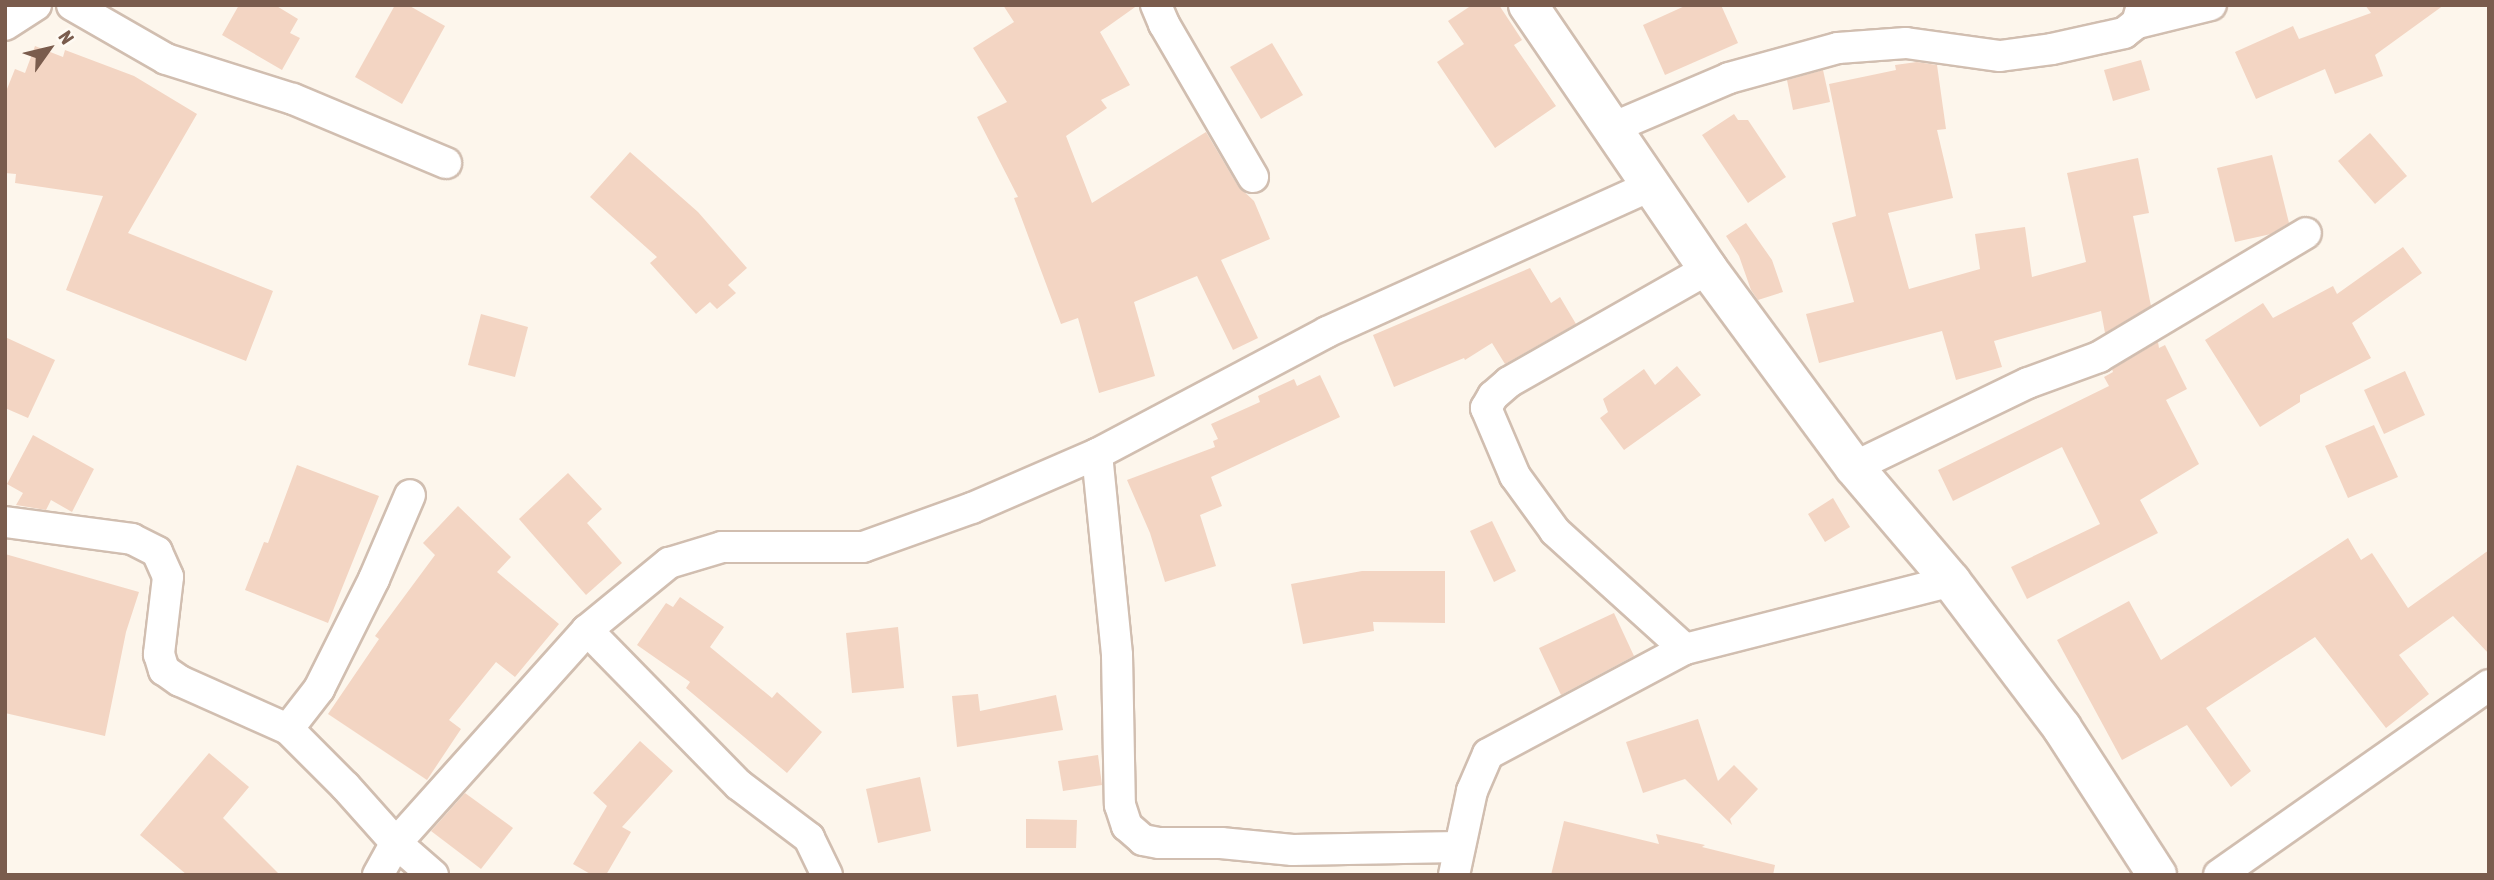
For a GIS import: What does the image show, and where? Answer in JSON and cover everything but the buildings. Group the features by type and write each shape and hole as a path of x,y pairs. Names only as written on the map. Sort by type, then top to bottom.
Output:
{"street":[{"path":"5,25 36,5"},
{"path":"72,5 166,59 293,99 446,163"},
{"path":"1156,5 1253,177"},
{"path":"1528,5 1650,186 1854,467 1951,581 2062,728 2157,875"},
{"path":"1612,128 1728,78 1838,48 1906,43 2000,56 2052,49 2124,33 2139,14 2211,5"},
{"path":"378,875 396,843 587,630 669,562 722,547 863,547 972,508 1097,454 1327,332 1650,186"},
{"path":"1854,467 2028,383 2099,357 2306,233"},
{"path":"1685,649 1555,531 1515,476 1486,408 1493,396 1509,382 1709,269"},
{"path":"1097,454 1117,655 1120,806 1127,826 1143,840 1159,843 1221,843 1456,861 1472,791 1488,754 1685,649 1951,581"},
{"path":"288,729 319,689 374,579 410,495"},
{"path":"5,522 132,539 157,552 168,577 159,654 164,670 180,681 288,729 345,786 396,843 433,875"},
{"path":"587,630 739,785 809,838 827,875"},
{"path":"2220,875 2489,685"}]}
